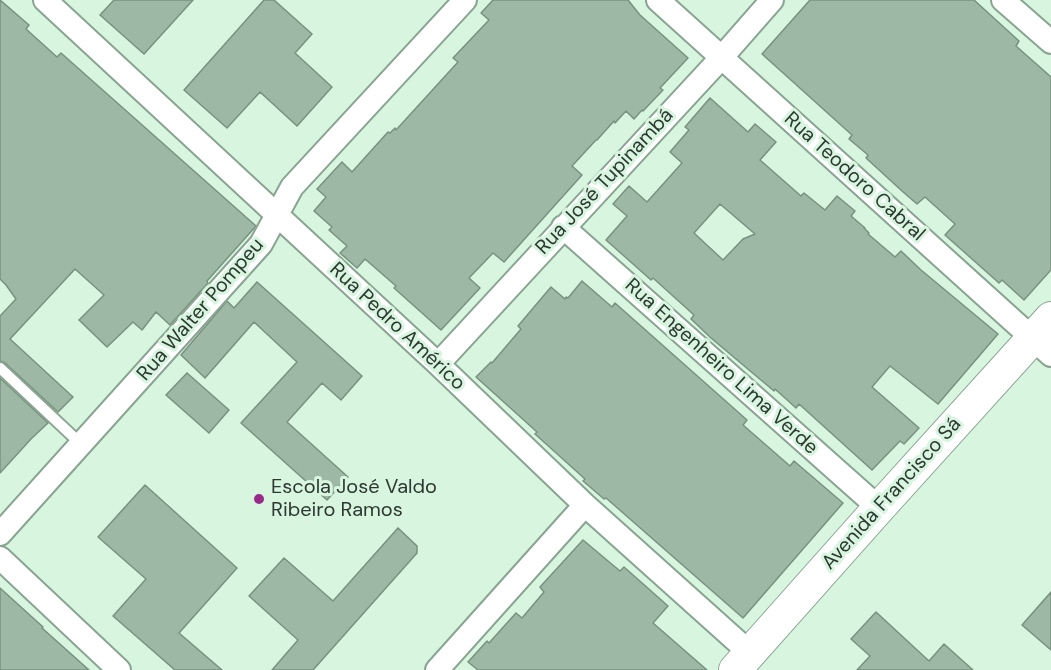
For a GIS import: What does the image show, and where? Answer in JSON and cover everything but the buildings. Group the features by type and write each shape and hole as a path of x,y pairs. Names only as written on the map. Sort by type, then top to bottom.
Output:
{"main road":[{"name":"Avenida Francisco Sá","path":"742,661 879,508 1045,337"}],"street":[{"name":"Rua Pedro Américo","path":"45,0 438,363 742,661"},
{"name":"Rua Walter Pompeu","path":"0,534 261,244 292,187 465,0"},
{"name":"Rua Teodoro Cabral","path":"658,0 1045,337"},
{"name":"Rua José Tupinambá","path":"438,363 722,57 772,0"},
{"path":"1003,0 1051,42"},
{"name":"Rua Engenheiro Lima Verde","path":"563,227 879,508"},
{"path":"437,670 585,505"},
{"path":"0,558 119,670"}],"lane":[{"path":"0,368 81,444"}],"place":[{"name":"Escola José Valdo Ribeiro Ramos","path":"259,499"}]}
